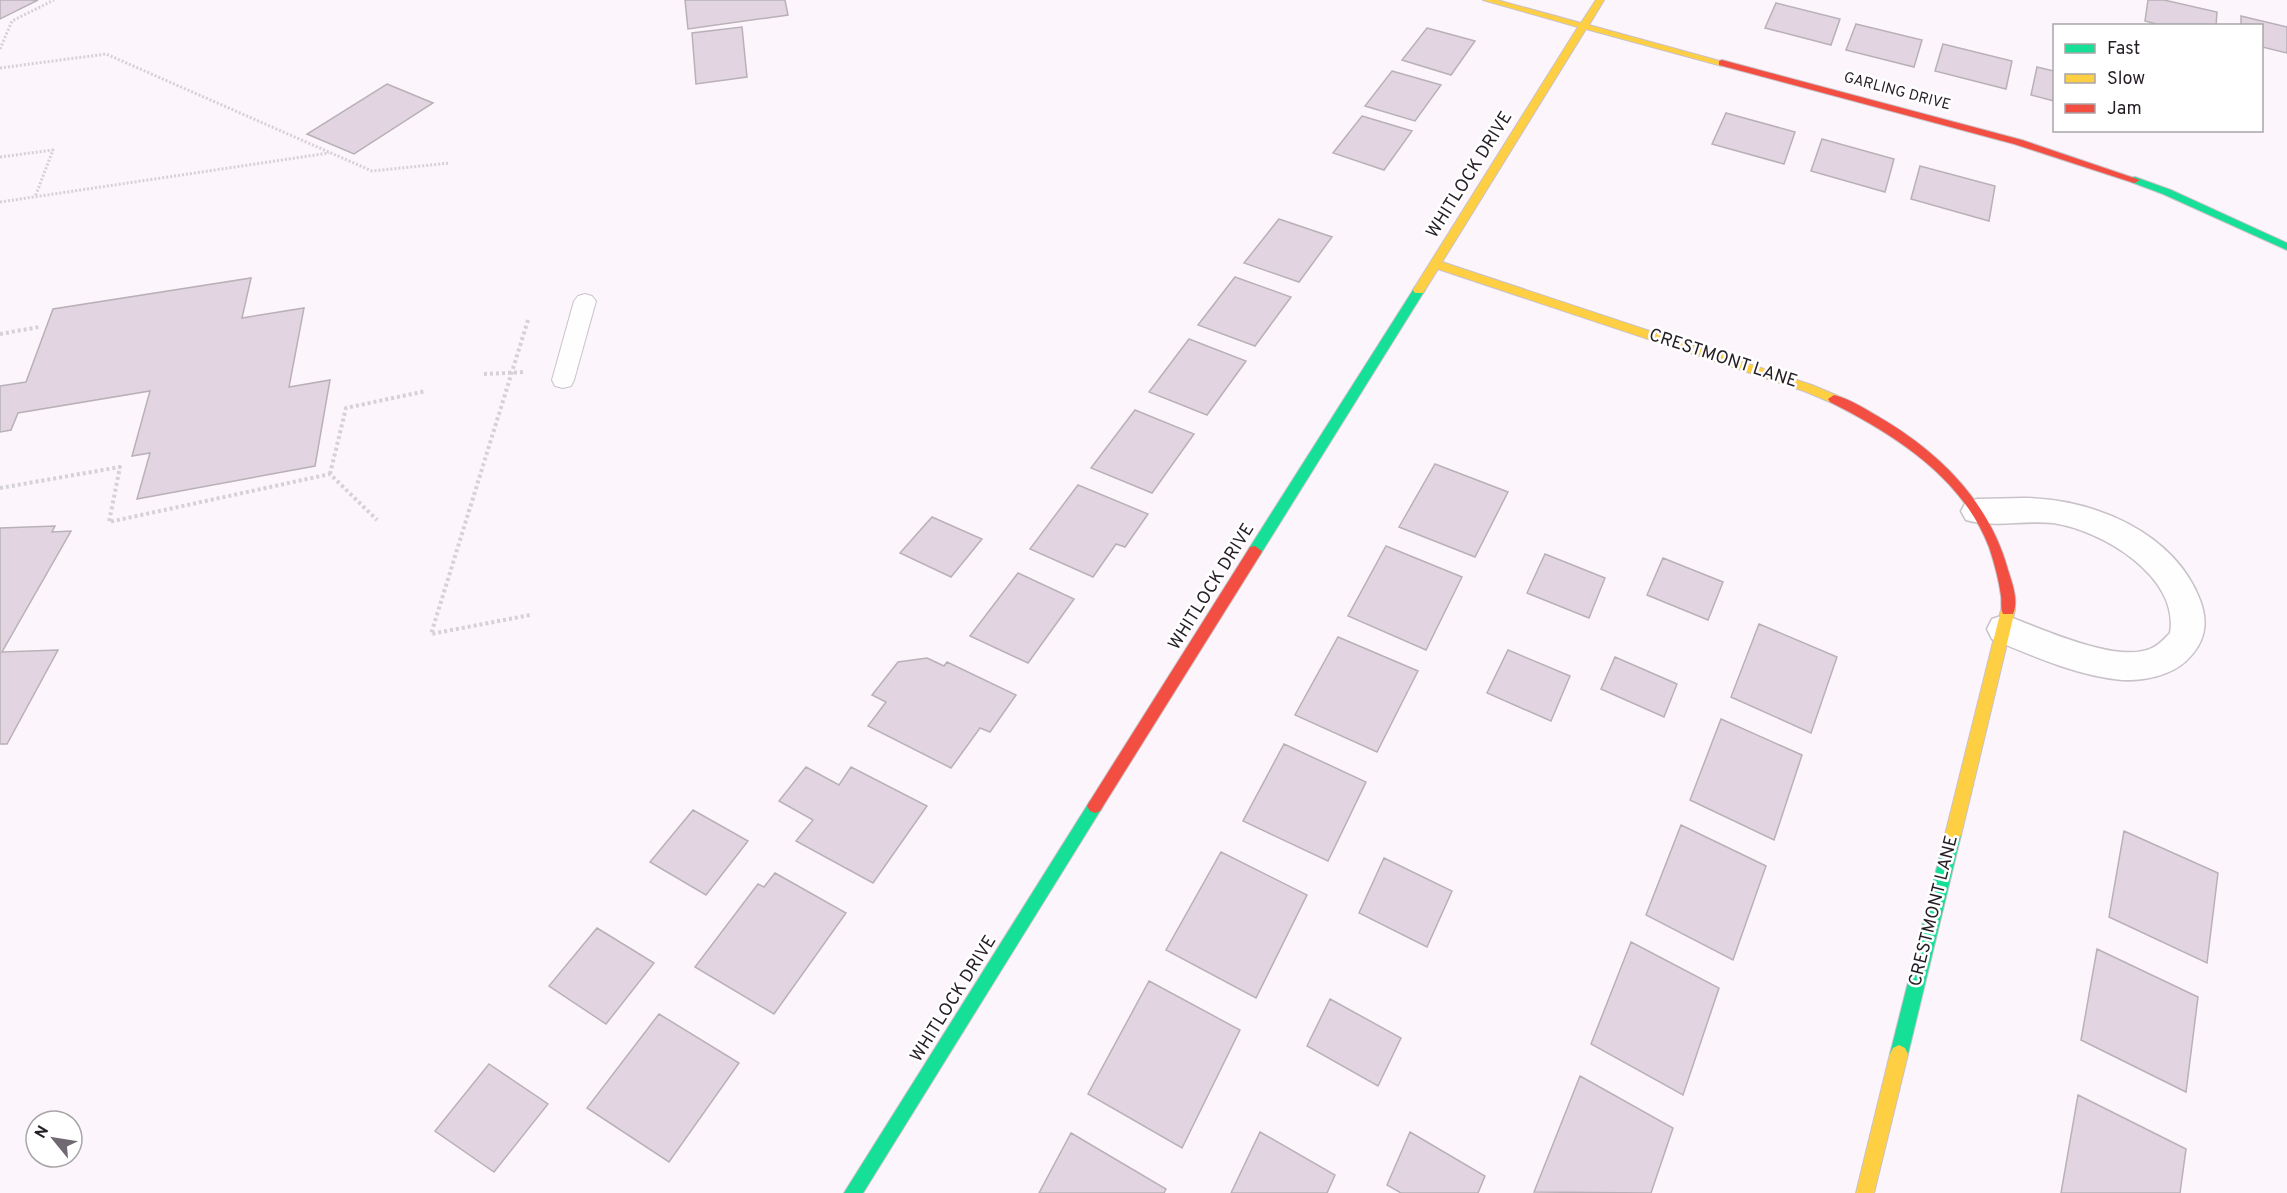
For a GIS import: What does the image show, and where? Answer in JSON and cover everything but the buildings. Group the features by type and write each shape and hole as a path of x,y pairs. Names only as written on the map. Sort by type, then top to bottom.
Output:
{"street":[{"name":"GARLING DRIVE","path":"1487,0 2018,142 2167,192 2287,247"},
{"name":"WHITLOCK DRIVE","path":"853,1193 1600,0"},
{"name":"CRESTMONT LANE","path":"1435,264 1808,388 1846,403 1898,432 1935,461 1962,489 1987,526 2000,557 2008,587 2009,607 1865,1193"},
{"path":"1977,511 2034,509 2074,515 2116,533 2156,559 2179,588 2189,614 2186,639 2178,646 2161,660 2127,666 2069,655 2004,629"}],"lane":[{"path":"563,380 585,301"}],"path":[{"path":"0,49 12,21 54,0"},
{"path":"0,68 106,54 372,171 450,163"},
{"path":"0,157 53,150 35,197"},
{"path":"0,202 330,153"},
{"path":"528,320 431,634 530,615"},
{"path":"0,334 39,327"},
{"path":"484,374 530,372"},
{"path":"330,474 346,408 426,391"},
{"path":"0,488 120,468 110,522 330,474"},
{"path":"330,474 377,520"}],"traffic: fast":[{"path":"2135,180 2167,192 2287,247"},
{"path":"1255,551 1419,290"},
{"path":"853,1193 1095,806"},
{"path":"1899,1054 1953,835"}],"traffic: slow":[{"path":"1487,0 1722,63"},
{"path":"1419,290 1600,0"},
{"path":"1435,264 1808,388 1834,399"},
{"path":"1953,835 2008,610"},
{"path":"1865,1193 1899,1054"}],"traffic: jam":[{"path":"1722,63 2018,142 2135,180"},
{"path":"1834,399 1890,429 1917,448 1942,469 1963,493 1982,519 1995,548 2008,594 2008,610"},
{"path":"1095,806 1255,551"}]}
